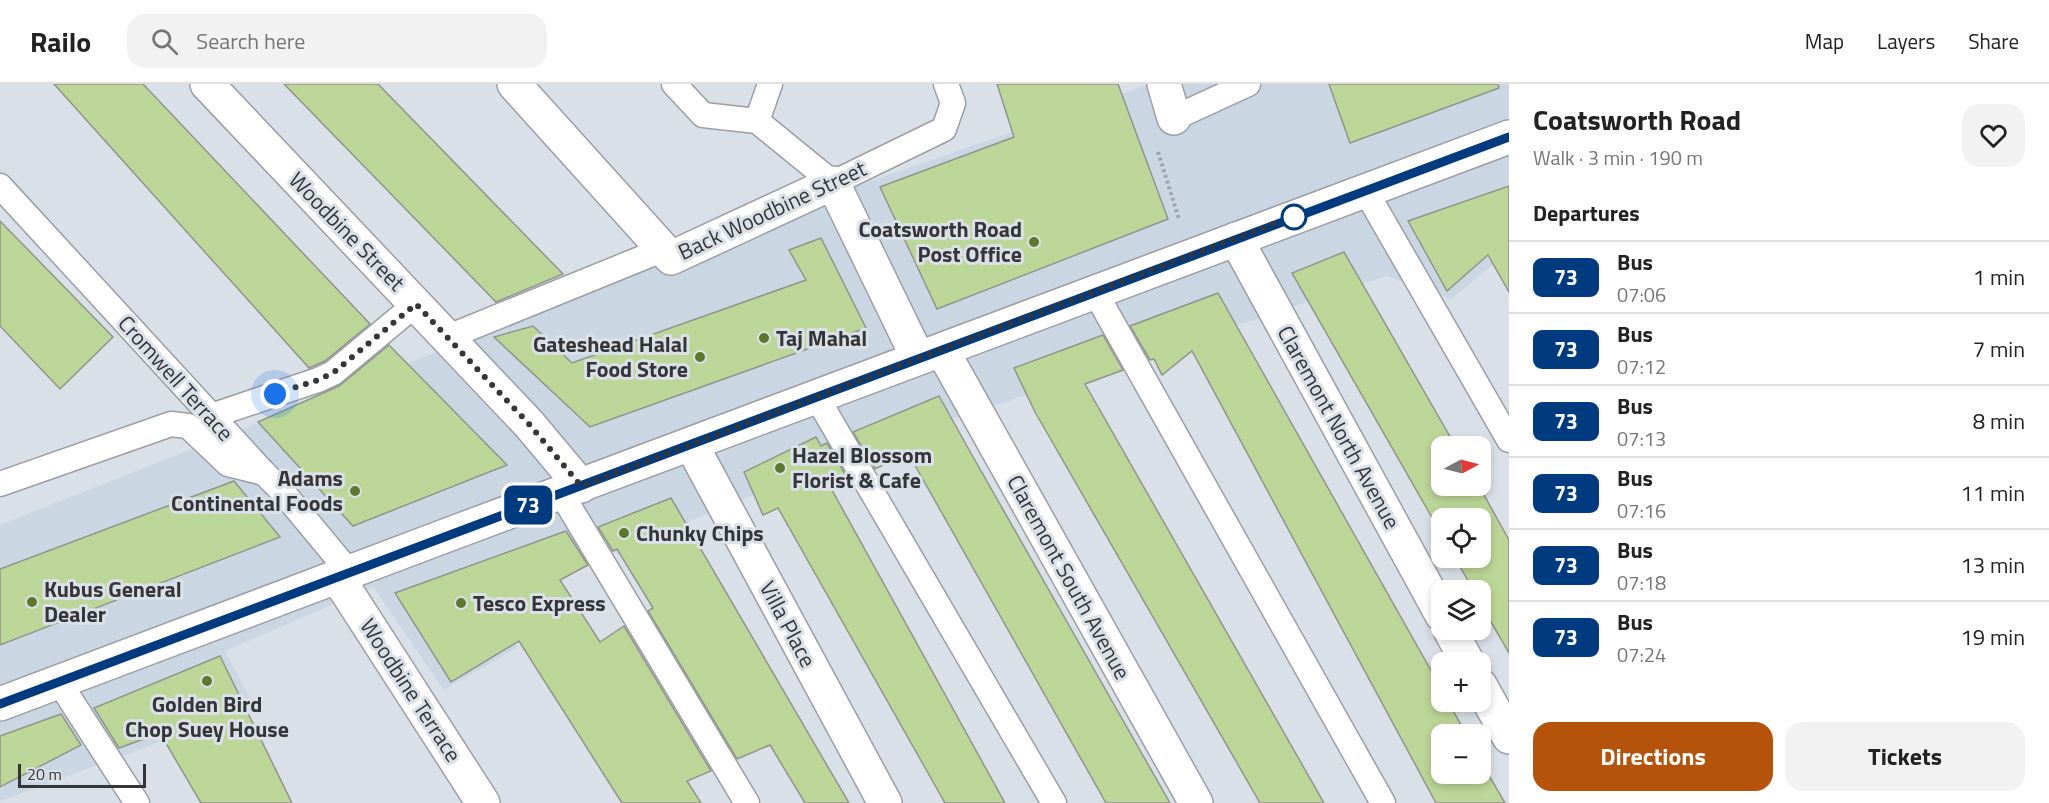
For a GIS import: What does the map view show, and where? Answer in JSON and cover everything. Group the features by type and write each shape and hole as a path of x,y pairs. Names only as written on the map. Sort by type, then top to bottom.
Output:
{"street":[{"name":"Woodbine Street","path":"207,84 529,424 571,489"},
{"name":"Back Woodbine Street","path":"514,84 670,258 834,183"},
{"path":"1164,84 1174,118"},
{"path":"0,704 1509,137"},
{"name":"Claremont South Avenue","path":"834,183 930,354 1196,803"},
{"name":"Claremont North Avenue","path":"1236,239 1431,595"},
{"name":"Villa Place","path":"691,444 885,803"},
{"name":"Woodbine Terrace","path":"344,575 483,803"},
{"path":"1491,705 1509,737"}],"lane":[{"path":"674,84 703,115 757,122 834,183"},
{"path":"757,122 770,84"},
{"name":"Back Woodbine Street","path":"834,183 944,129 953,103 946,84"},
{"path":"1174,118 1248,84"},
{"name":"Cromwell Terrace","path":"0,186 281,490 344,575"},
{"path":"1365,190 1509,440"},
{"path":"448,337 662,250"},
{"path":"1095,292 1383,803"},
{"path":"211,416 333,373 416,304"},
{"path":"816,396 1054,803"},
{"path":"3,479 171,424 188,426 228,464 264,473"},
{"path":"571,489 747,803"},
{"path":"59,682 137,803"}],"path":[{"path":"1174,118 1151,126 1189,257"}],"shaded area":[{"path":"1150,84 1509,84 1509,252 1451,299 1386,276 902,436 738,501 606,556 502,613 518,647 444,690 373,587 225,651 255,707 0,801 0,525 851,188"}],"building":[{"path":"54,84 143,84 370,324 325,361 309,368"},
{"path":"284,84 378,84 563,274 496,302"},
{"path":"997,84 1118,84 1168,219 937,309 880,187 1014,137"},
{"path":"1329,84 1498,84 1499,88 1350,143"},
{"path":"1509,186 1509,292 1488,255 1447,291 1408,221"},
{"path":"0,221 113,337 60,389 0,326"},
{"path":"821,238 866,328 590,427 494,337 533,326 572,363 806,280 789,250"},
{"path":"1344,252 1450,436 1431,436 1431,496 1485,496 1509,540 1509,653 1491,622 1491,580 1468,580 1461,568 1491,568 1491,508 1431,508 1431,516 1292,273"},
{"path":"1218,293 1431,671 1431,712 1454,712 1461,724 1431,724 1431,784 1491,784 1491,779 1505,803 1436,803 1192,351 1162,375 1154,359 1150,360 1130,326"},
{"path":"1103,335 1123,370 1085,384 1324,803 1260,803 1035,412 1014,368"},
{"path":"389,345 507,465 353,526 258,422 339,386"},
{"path":"939,396 1170,803 1106,803 908,453 875,469 853,432"},
{"path":"816,437 821,446 827,443 849,481 832,490 1005,803 945,803 778,508 763,515 744,472"},
{"path":"234,481 280,537 0,645 0,569"},
{"path":"671,498 849,803 805,803 770,745 737,759 648,611 653,608 617,549 613,551 598,527"},
{"path":"566,531 588,565 560,580 600,642 624,626 711,771 687,781 701,803 622,803 519,641 451,682 395,593"},
{"path":"220,656 292,803 201,803 160,733 119,748 94,708"},
{"path":"61,714 81,745 0,787 0,736"}],"bus line":[{"name":"73","path":"0,704 897,365 1509,137"}],"place":[{"name":"Coatsworth Road Post Office","path":"1034,242"},
{"name":"Taj Mahal","path":"764,338"},
{"name":"Gateshead Halal Food Store","path":"700,357"},
{"name":"Hazel Blossom Florist & Cafe","path":"780,468"},
{"name":"Adams Continental Foods","path":"355,491"},
{"name":"Chunky Chips","path":"624,533"},
{"name":"Kubus General Dealer","path":"32,602"},
{"name":"Tesco Express","path":"461,603"},
{"name":"Golden Bird Chop Suey House","path":"207,681"}],"route":[{"path":"275,394 333,373 416,304 529,424 581,486 1300,214 1294,217"}]}
